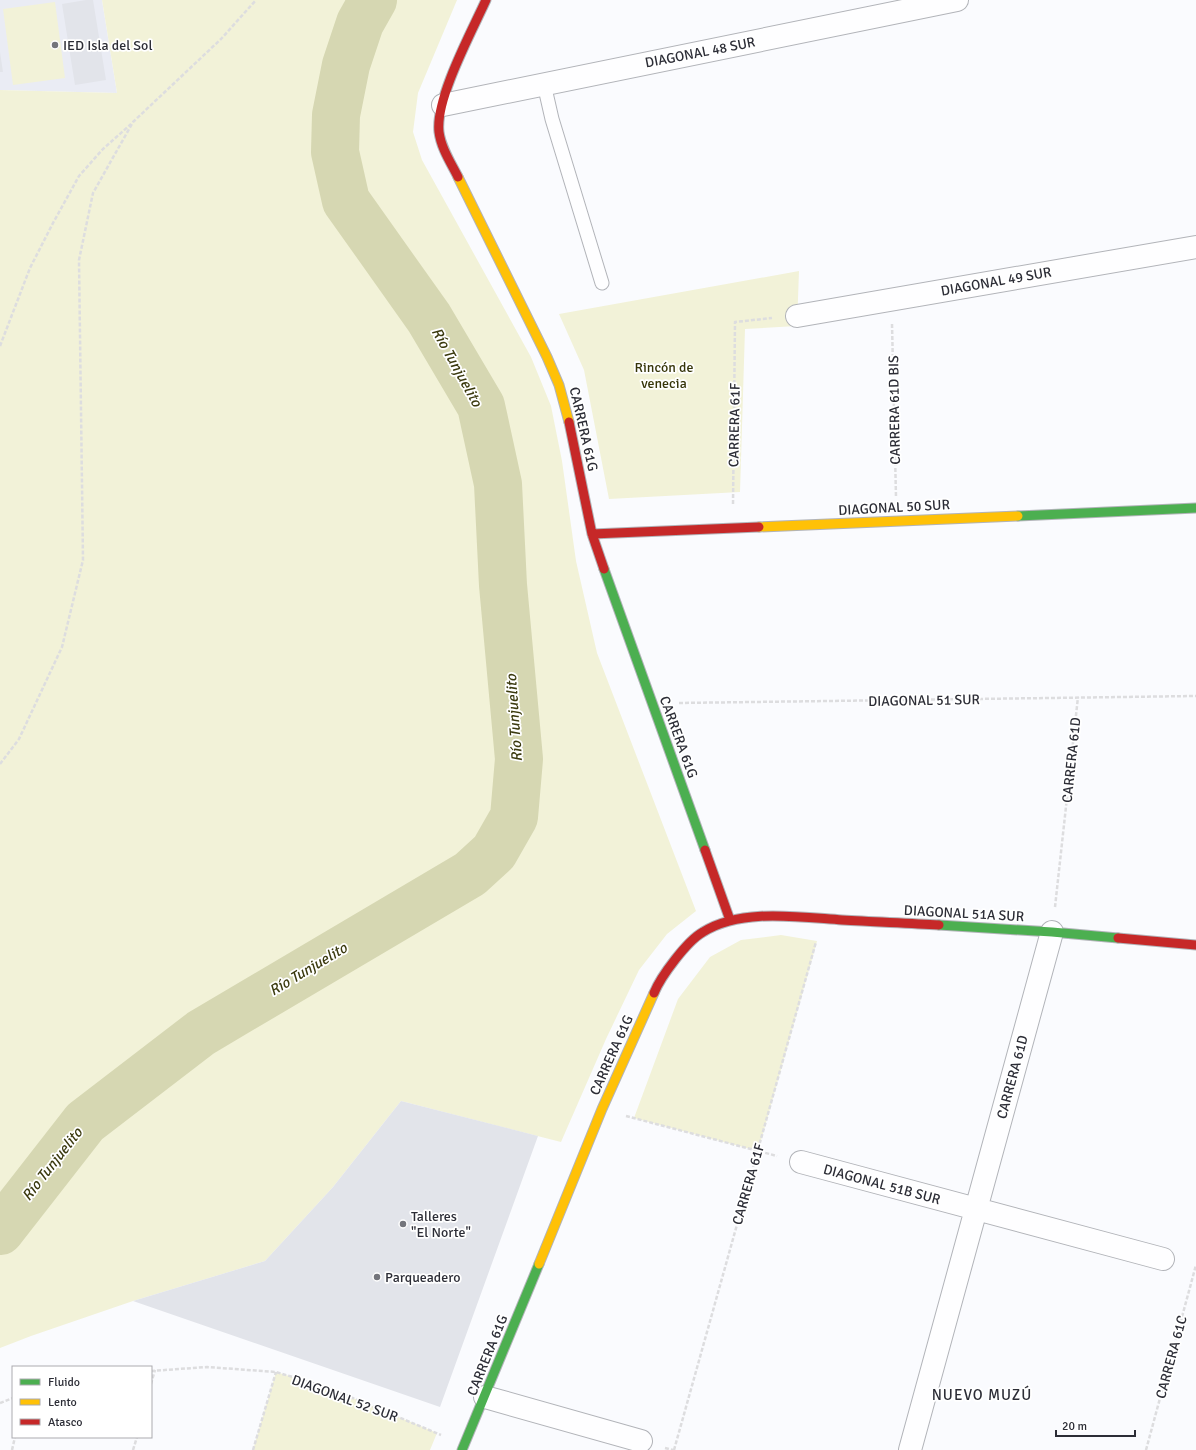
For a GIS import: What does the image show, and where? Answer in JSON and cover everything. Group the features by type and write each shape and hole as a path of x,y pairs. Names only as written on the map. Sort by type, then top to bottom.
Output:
{"street":[{"name":"CARRERA 61G","path":"463,1447 485,1397 602,1109 658,983 682,951 702,932 730,920 592,534 572,432 559,385 511,283 445,151 439,130 443,105 452,78 486,0"},
{"name":"DIAGONAL 48 SUR","path":"443,105 957,0"},
{"name":"DIAGONAL 49 SUR","path":"797,316 1196,247"},
{"name":"DIAGONAL 50 SUR","path":"592,534 1196,508"},
{"name":"DIAGONAL 51A SUR","path":"730,920 758,917 823,919 1052,932 1196,945"},
{"name":"CARRERA 61D","path":"910,1450 1052,932"},
{"name":"DIAGONAL 51B SUR","path":"801,1162 1163,1259"},
{"path":"485,1397 641,1441"}],"lane":[{"path":"544,84 552,120 602,283"}],"path":[{"path":"0,346 30,268 53,223 80,176 103,149 221,39 256,0"},
{"path":"0,764 19,739 62,647 83,560 79,260 93,193 133,122"},
{"name":"CARRERA 61D BIS","path":"891,299 897,521"},
{"name":"CARRERA 61F","path":"732,528 735,322 797,316"},
{"name":"DIAGONAL 51 SUR","path":"653,704 1196,696"},
{"name":"CARRERA 61D","path":"1052,932 1078,697"},
{"name":"CARRERA 61F","path":"674,1450 823,919"},
{"path":"602,1109 801,1162"},
{"name":"CARRERA 61C","path":"1146,1450 1196,1265"},
{"name":"DIAGONAL 52 SUR","path":"153,1371 207,1367 276,1372 329,1388 463,1447"},
{"path":"253,1450 276,1372"},
{"path":"0,1403 12,1398"},
{"path":"12,1450 15,1438"},
{"path":"133,1450 137,1438"}],"shaded area":[{"name":"IED Isla del Sol","path":"0,0 102,0 117,93 0,90"}],"green space":[{"path":"102,0 457,0 418,93 413,132 422,160 531,357 551,406 562,461 576,561 597,653 696,911 667,934 639,970 606,1039 561,1142 401,1101 333,1187 265,1261 133,1301 0,1348 0,90 117,93"},
{"path":"55,2 65,78 13,85 3,9"},
{"name":"Rincón de venecia","path":"799,271 797,326 745,329 740,492 609,499 584,370 559,314"},
{"path":"781,935 817,941 758,1151 634,1118 678,999 710,957 741,940"},
{"path":"276,1372 329,1388 437,1433 430,1450 253,1450"}],"building":[{"path":"93,0 106,80 75,85 62,4"},
{"path":"0,52 3,72 0,72"},
{"name":"Talleres \"El Norte\"","path":"401,1101 538,1136 440,1407 133,1301 265,1261 333,1187"}],"waterway":[{"name":"Río Tunjuelito","path":"0,1231 85,1122 201,1033 470,874 494,852 514,817 519,759 503,585 498,484 481,406 429,318 346,201 335,152 336,115 346,65 360,23 373,0"}],"traffic: fast":[{"path":"1018,516 1196,508"},
{"path":"604,569 705,850"},
{"path":"939,925 1052,932 1118,938"},
{"path":"462,1450 539,1264"}],"traffic: slow":[{"path":"458,177 547,357 559,385 569,422"},
{"path":"759,527 1018,516"},
{"path":"539,1264 602,1109 654,993"}],"traffic: jam":[{"path":"458,177 440,138 439,118 448,84 486,0"},
{"path":"569,422 592,534 604,569"},
{"path":"592,534 759,527"},
{"path":"705,850 730,920"},
{"path":"654,993 662,978 682,951 703,932 718,924 752,917 789,916 939,925"},
{"path":"1118,938 1196,945"}],"place":[{"name":"IED Isla del Sol","path":"55,45"},
{"name":"Talleres \"El Norte\"","path":"403,1224"},
{"name":"Parqueadero","path":"377,1277"}],"district":[{"name":"NUEVO MUZÚ","path":"982,1395"}]}
